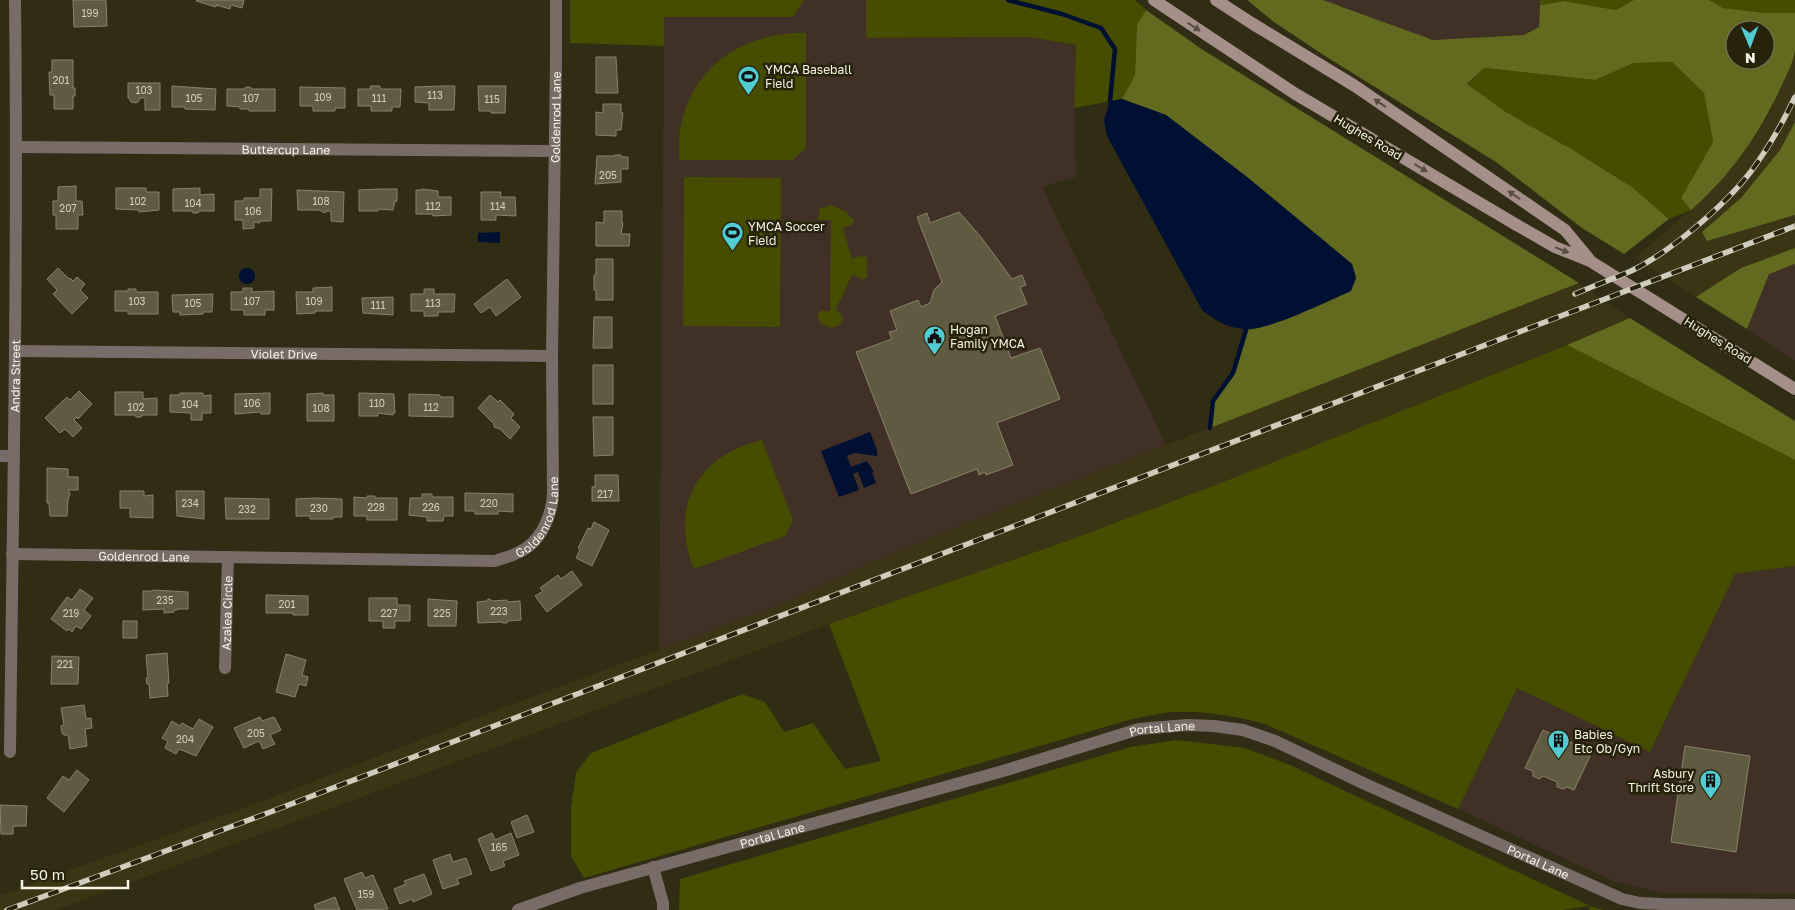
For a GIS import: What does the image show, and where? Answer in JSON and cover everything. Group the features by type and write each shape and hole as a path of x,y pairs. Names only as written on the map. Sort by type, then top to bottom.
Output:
{"main road":[{"name":"Hughes Road","path":"1154,0 1294,93 1554,247 1590,261 1795,389"},
{"name":"Hughes Road","path":"1216,0 1276,39 1355,86 1565,230 1590,261"}],"street":[{"name":"Andra Street","path":"10,752 16,351 17,147 15,0"},
{"name":"Goldenrod Lane","path":"12,554 495,561 520,553 540,536 551,512 553,495 552,356 556,0"},
{"name":"Buttercup Lane","path":"17,147 554,151"},
{"name":"Violet Drive","path":"16,351 552,356"},
{"path":"0,456 14,456"},
{"name":"Azalea Circle","path":"226,668 228,557"},
{"name":"Portal Lane","path":"518,910 580,888 1003,771 1139,729 1187,724 1243,730 1274,742 1622,899 1640,903 1662,904 1795,904"},
{"path":"653,868 663,903 663,910"}],"shaded area":[{"path":"804,0 866,0 866,38 1029,37 1076,45 1074,108 1076,177 1042,187 1166,445 868,564 790,601 659,650 663,17 793,17"},
{"path":"1323,0 1540,0 1539,27 1524,35 1433,40"},
{"path":"1795,52 1795,122 1780,150 1741,198 1702,233 1708,241 1795,215 1795,248 1741,268 1696,297 1635,258 1711,192 1739,159 1768,116"},
{"path":"1795,264 1795,361 1747,329 1769,273"},
{"path":"1579,283 1630,318 1567,345 1213,486 1067,541 829,624 56,910 0,910 0,895 252,805 492,712 790,601 868,564 977,519"},
{"path":"1795,566 1795,894 1664,893 1615,882 1458,809 1517,687 1650,752 1735,574"}],"green space":[{"path":"570,0 804,0 793,17 664,17 664,46 570,43"},
{"path":"866,0 1135,0 1146,10 1137,25 1135,75 1122,99 1074,108 1076,45 1029,37 866,38"},
{"path":"1247,0 1323,0 1433,40 1524,35 1539,27 1540,5 1564,1 1616,10 1634,0 1709,0 1723,8 1764,13 1795,13 1795,51 1791,65 1772,105 1753,138 1731,169 1691,210 1681,198 1713,142 1704,93 1672,62 1634,63 1595,80 1484,68 1467,84 1506,112 1573,150 1632,187 1669,219 1624,254 1582,228 1496,162 1325,56 1274,22"},
{"path":"1540,0 1634,0 1616,10 1564,1 1540,5"},
{"path":"1709,0 1795,0 1795,13 1764,13 1723,8"},
{"path":"1146,10 1203,50 1579,283 1210,428 1213,401 1233,373 1246,330 1272,324 1350,291 1356,278 1352,264 1247,177 1166,115 1122,99 1135,75 1137,25"},
{"name":"YMCA Baseball Field","path":"794,33 806,33 806,148 793,160 679,160 679,133 687,105 696,87 707,72 721,59 754,41"},
{"path":"1672,62 1704,93 1713,142 1681,198 1691,210 1669,219 1632,187 1573,150 1506,112 1467,85 1484,68 1595,80 1634,63"},
{"path":"1795,122 1795,215 1707,241 1702,232 1741,198 1780,150"},
{"name":"YMCA Soccer Field","path":"684,177 781,178 780,327 683,326"},
{"path":"831,205 845,211 854,220 852,225 843,228 852,259 859,256 867,257 867,278 862,279 852,275 836,309 843,317 840,325 831,328 821,323 817,317 820,311 830,311 831,220 818,220 820,208"},
{"path":"1795,248 1795,264 1769,274 1747,329 1696,297 1741,268"},
{"path":"1630,318 1795,421 1795,460 1567,345"},
{"path":"1567,345 1795,460 1795,566 1735,574 1650,752 1517,688 1458,809 1265,724 1215,714 1164,713 1129,720 584,878 571,856 571,807 576,773 591,753 742,694 765,702 784,732 813,723 845,769 881,761 829,624 1067,541 1213,486"},
{"path":"762,440 793,520 785,536 694,569 687,546 685,525 687,505 694,487 705,471 720,458 739,447"},
{"path":"1177,740 1245,748 1290,765 1590,906 1603,910 1590,910 1589,906 1562,910 679,910 680,879 1131,747"}],"water":[{"path":"1122,99 1166,115 1247,177 1352,264 1356,278 1351,291 1297,315 1254,329 1227,325 1202,310 1107,136 1104,120 1110,101"},
{"path":"500,232 500,243 478,242 478,233"},
{"path":"247,268 253,270 255,276 253,282 247,284 241,282 239,276 241,270"},
{"path":"870,432 877,450 877,456 854,453 847,456 851,467 867,461 874,472 872,473 876,483 864,488 858,472 853,474 859,490 839,497 821,451"}],"building":[{"path":"73,0 106,0 107,26 74,27"},
{"path":"197,0 244,0 242,8 231,5 230,9 216,5 216,7"},
{"path":"596,57 616,57 618,93 596,93"},
{"path":"52,60 73,60 73,88 75,88 75,96 73,96 73,109 54,109 54,95 50,95 49,72 52,72"},
{"path":"128,83 160,83 160,110 145,110 145,98 139,98 139,101 136,103 131,102 128,98"},
{"path":"172,86 216,89 215,110 172,107"},
{"path":"370,86 380,86 380,89 401,89 400,107 392,107 392,111 371,111 371,106 358,106 358,89 371,89"},
{"path":"455,86 454,110 429,110 429,103 415,102 415,87"},
{"path":"478,86 506,86 505,113 479,111"},
{"path":"246,87 252,89 275,89 275,111 249,111 249,109 227,106 227,89 244,89"},
{"path":"300,87 345,88 345,108 335,108 335,111 313,111 313,106 300,106"},
{"path":"603,104 621,104 621,113 623,113 621,130 616,130 616,136 596,135 596,112 603,113"},
{"path":"615,155 628,157 628,169 621,169 621,182 595,184 597,156"},
{"path":"76,186 76,201 82,201 83,215 78,215 78,229 56,229 53,201 58,201 58,187"},
{"path":"116,188 146,188 146,192 159,192 159,210 139,212 139,210 116,209"},
{"path":"200,188 200,195 214,194 214,211 193,213 192,211 173,211 173,189"},
{"path":"260,189 272,189 271,221 254,222 254,228 243,229 243,220 235,220 235,201 244,201 244,198 260,198"},
{"path":"397,189 397,201 395,201 393,210 359,211 359,190"},
{"path":"297,190 344,192 343,222 331,221 331,211 325,213 319,210 298,210"},
{"path":"416,190 438,191 438,197 451,197 451,215 433,216 432,214 416,214"},
{"path":"481,192 501,192 500,197 515,197 516,216 496,215 496,220 481,220"},
{"path":"604,211 622,211 623,223 621,234 630,234 629,246 596,246 596,222 604,223"},
{"name":"Hogan Family YMCA","path":"959,212 981,237 1012,279 1022,275 1026,285 1020,287 1027,304 995,316 1011,358 1040,348 1060,399 997,423 1013,465 986,475 985,472 979,475 977,469 911,494 856,352 892,339 889,332 897,330 890,311 918,300 921,307 930,303 934,290 942,282 917,217 927,213 930,223"},
{"path":"596,259 613,259 613,300 596,300 594,275 596,275"},
{"path":"58,268 69,279 73,281 77,277 85,284 80,290 88,298 72,314 53,294 57,290 47,279"},
{"path":"507,279 521,297 496,316 490,307 481,313 474,304"},
{"path":"332,287 332,311 297,314 296,292 313,292 313,288"},
{"path":"243,288 252,288 252,292 274,291 274,310 265,310 265,315 244,315 244,310 231,310 231,292 243,292"},
{"path":"128,289 136,289 136,292 158,292 158,314 128,314 128,311 115,311 115,291 128,291"},
{"path":"424,289 434,289 434,294 455,294 454,312 438,312 438,316 424,316 424,311 411,311 411,294 424,294"},
{"path":"213,294 212,312 180,315 180,312 173,312 172,295"},
{"path":"393,297 393,315 363,313 362,298"},
{"path":"594,317 612,317 612,348 593,348"},
{"path":"593,365 613,365 613,404 593,404"},
{"path":"79,391 92,404 78,419 77,417 74,420 82,428 73,437 65,429 60,433 45,418 67,397 70,400"},
{"path":"115,392 143,392 143,399 157,398 157,415 136,417 135,415 115,415"},
{"path":"180,393 203,393 203,396 211,395 211,413 202,413 202,420 191,420 191,413 170,412 170,395 179,395"},
{"path":"270,393 269,414 261,414 261,412 235,414 235,394"},
{"path":"323,393 323,395 334,395 334,421 307,421 307,394"},
{"path":"359,393 394,394 395,413 393,415 378,413 378,416 359,416"},
{"path":"409,394 453,397 453,417 409,416"},
{"path":"490,395 498,402 500,400 514,414 511,418 520,427 510,439 500,429 494,427 494,424 478,408"},
{"path":"593,417 613,417 613,455 594,456"},
{"path":"47,468 68,469 68,477 78,477 78,490 68,490 70,494 67,516 50,516 49,503 47,503"},
{"path":"595,475 618,475 619,501 592,501 592,487 595,487"},
{"path":"120,491 144,491 144,496 153,495 153,518 130,517 130,508 120,508"},
{"path":"176,491 204,491 204,519 177,516"},
{"path":"465,493 513,494 513,512 498,511 498,514 475,514 475,511 465,511"},
{"path":"422,494 432,494 432,497 453,497 453,516 444,516 443,521 427,521 427,517 409,515 410,498 422,498"},
{"path":"367,496 397,498 397,520 367,520 367,516 354,516 354,497 367,498"},
{"path":"225,498 269,499 269,519 226,519"},
{"path":"296,499 342,499 342,517 310,519 310,516 296,516"},
{"path":"594,522 609,530 592,566 576,558 580,550 578,548 588,528 591,529"},
{"path":"572,571 582,585 547,612 535,596 543,591 540,588 558,575 561,579"},
{"path":"80,589 93,598 84,610 91,616 81,629 76,626 72,632 69,629 67,631 51,619 67,597 72,600"},
{"path":"143,591 188,592 188,609 177,609 174,612 164,613 164,609 143,610"},
{"path":"266,595 308,596 308,615 266,613"},
{"path":"369,598 397,598 397,605 410,605 410,621 395,621 395,628 383,628 383,621 369,621"},
{"path":"428,599 457,601 456,626 428,626"},
{"path":"488,599 492,601 507,600 507,602 520,601 521,620 508,621 507,623 478,623 477,602 487,601"},
{"path":"123,621 137,621 137,638 123,638"},
{"path":"167,653 168,696 150,698 149,684 147,684 146,678 148,678 146,655"},
{"path":"286,654 306,660 302,675 308,677 306,686 299,684 295,697 276,692"},
{"path":"52,656 79,657 78,684 51,684"},
{"path":"84,705 86,719 91,718 92,728 85,729 87,746 70,749 68,735 62,733 61,726 64,725 61,708"},
{"path":"260,717 262,721 274,717 281,730 270,735 275,744 263,749 259,741 244,748 234,728"},
{"path":"199,719 213,727 196,756 179,749 176,754 165,748 168,741 162,738 172,721 180,726 182,723 193,729"},
{"name":"Babies Etc Ob/Gyn","path":"1543,730 1592,752 1574,790 1567,787 1563,789 1557,787 1557,782 1543,776 1539,779 1533,776 1533,771 1525,768"},
{"name":"Asbury Thrift Store","path":"1685,746 1750,756 1736,852 1671,842"},
{"path":"77,770 89,780 64,812 47,798 63,776 69,780"},
{"path":"0,805 27,806 26,826 13,826 13,834 1,834"},
{"path":"527,815 534,832 517,838 511,822"},
{"path":"492,833 495,840 511,833 519,855 503,861 505,866 491,871 478,839"},
{"path":"450,854 453,862 466,858 472,874 457,879 459,884 443,889 433,860"},
{"path":"362,872 365,878 373,875 388,909 357,910 344,879"},
{"path":"424,874 432,894 413,902 412,899 400,904 394,889 406,884 404,881"},
{"path":"335,897 340,910 316,910 314,905"}],"waterway":[{"path":"1008,0 1062,14 1101,28 1115,49 1110,101"},
{"path":"1210,428 1213,401 1233,373 1246,330"}],"railway":[{"path":"1575,294 1631,271 1664,251 1700,224 1732,193 1757,163 1778,131 1795,97"},
{"path":"7,910 273,811 1795,226"}],"place":[{"name":"YMCA Baseball Field","path":"749,95"},
{"name":"YMCA Soccer Field","path":"732,252"},
{"name":"Hogan Family YMCA","path":"934,355"},
{"name":"Babies Etc Ob/Gyn","path":"1558,760"},
{"name":"Asbury Thrift Store","path":"1710,799"}]}
